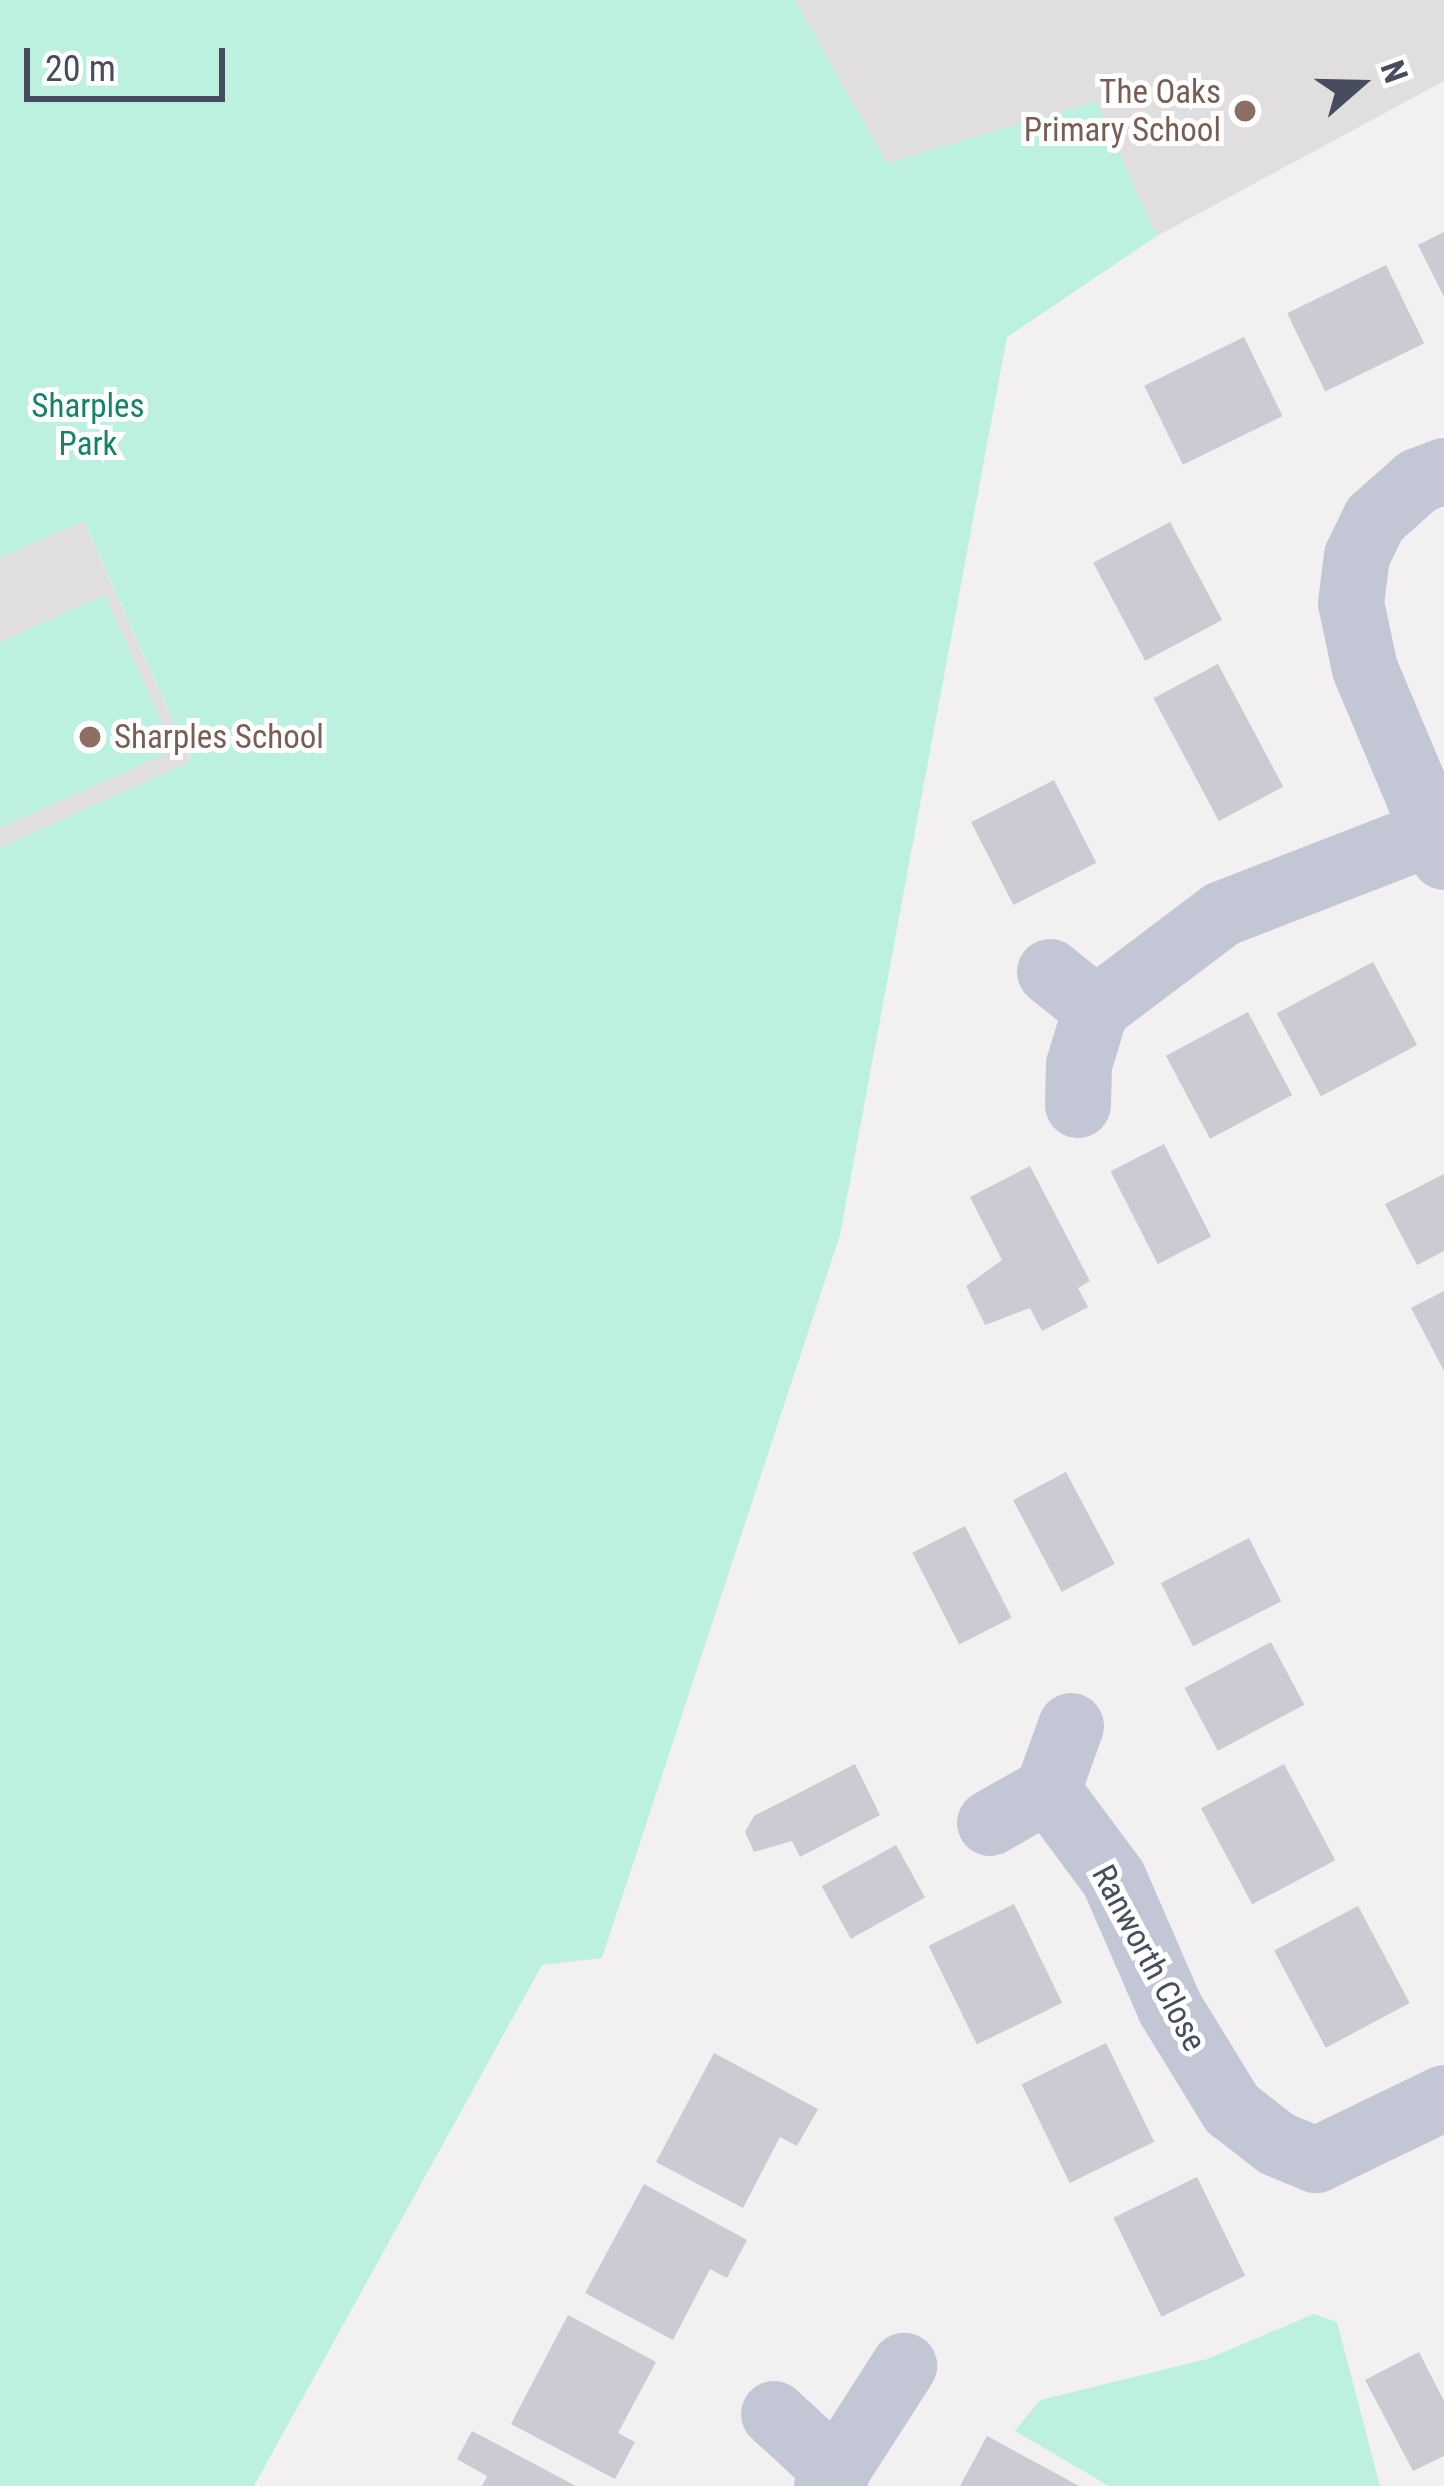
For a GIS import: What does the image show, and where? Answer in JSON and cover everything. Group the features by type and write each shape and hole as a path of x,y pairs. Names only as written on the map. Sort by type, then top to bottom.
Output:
{"street":[{"path":"1078,1105 1073,990 1222,914 1438,845 1365,669 1351,603 1357,556 1375,519 1418,481 1444,471"},
{"path":"990,1823 1048,1790 1071,1726"},
{"name":"Ranworth Close","path":"1048,1790 1114,1879 1170,2008 1232,2109 1277,2144 1316,2159 1444,2098"},
{"path":"774,2414 832,2479 904,2366"}],"shaded area":[{"name":"The Oaks Primary School","path":"795,0 1444,0 1444,81 1157,236 1096,102 887,163"},
{"name":"Sharples School","path":"83,520 260,917 0,1034 0,558"}],"green space":[{"name":"Sharples Park","path":"0,0 795,0 887,163 1096,101 1157,236 1007,337 840,1235 602,1958 542,1965 254,2486 0,2486 0,848 191,761 84,521 0,558"},
{"path":"105,595 174,750 0,828 0,642"},
{"path":"1314,2314 1337,2322 1380,2486 1109,2486 1015,2431 1040,2400 1207,2359"}],"building":[{"path":"1444,232 1444,297 1418,245"},
{"path":"1386,265 1424,343 1325,391 1287,313"},
{"path":"1244,337 1283,416 1183,465 1144,386"},
{"path":"1170,522 1222,620 1145,661 1093,563"},
{"path":"1218,664 1283,787 1219,821 1154,698"},
{"path":"1054,780 1096,863 1013,905 971,822"},
{"path":"1373,962 1417,1045 1321,1096 1277,1013"},
{"path":"1248,1012 1292,1095 1210,1139 1166,1056"},
{"path":"1164,1144 1211,1237 1158,1264 1111,1171"},
{"path":"1030,1166 1090,1281 1078,1288 1088,1307 1042,1331 1030,1308 985,1325 966,1286 1002,1260 970,1197"},
{"path":"1444,1174 1444,1251 1417,1265 1385,1204"},
{"path":"1444,1291 1444,1371 1411,1308"},
{"path":"1066,1472 1115,1564 1062,1592 1013,1500"},
{"path":"965,1526 1012,1618 959,1645 912,1553"},
{"path":"1249,1538 1281,1601 1193,1646 1161,1583"},
{"path":"1271,1642 1304,1705 1218,1751 1184,1688"},
{"path":"855,1764 880,1815 800,1857 792,1841 754,1852 745,1832 754,1816"},
{"path":"1284,1764 1335,1860 1252,1904 1201,1808"},
{"path":"896,1845 925,1897 851,1939 822,1886"},
{"path":"1014,1904 1062,2003 977,2045 929,1946"},
{"path":"1358,1906 1410,2003 1326,2048 1274,1951"},
{"path":"1106,2043 1154,2142 1070,2183 1022,2084"},
{"path":"714,2053 818,2109 797,2146 780,2137 743,2208 656,2162"},
{"path":"1197,2177 1245,2276 1162,2317 1113,2218"},
{"path":"644,2184 747,2240 727,2278 710,2269 673,2340 585,2293"},
{"path":"568,2315 656,2362 618,2433 635,2442 615,2479 511,2424"},
{"path":"1419,2352 1444,2401 1444,2456 1413,2471 1365,2380"},
{"path":"472,2431 576,2486 482,2486 487,2476 457,2459"},
{"path":"987,2436 1079,2486 960,2486"}],"place":[{"name":"The Oaks Primary School","path":"1245,111"},
{"name":"Sharples School","path":"90,737"}]}
